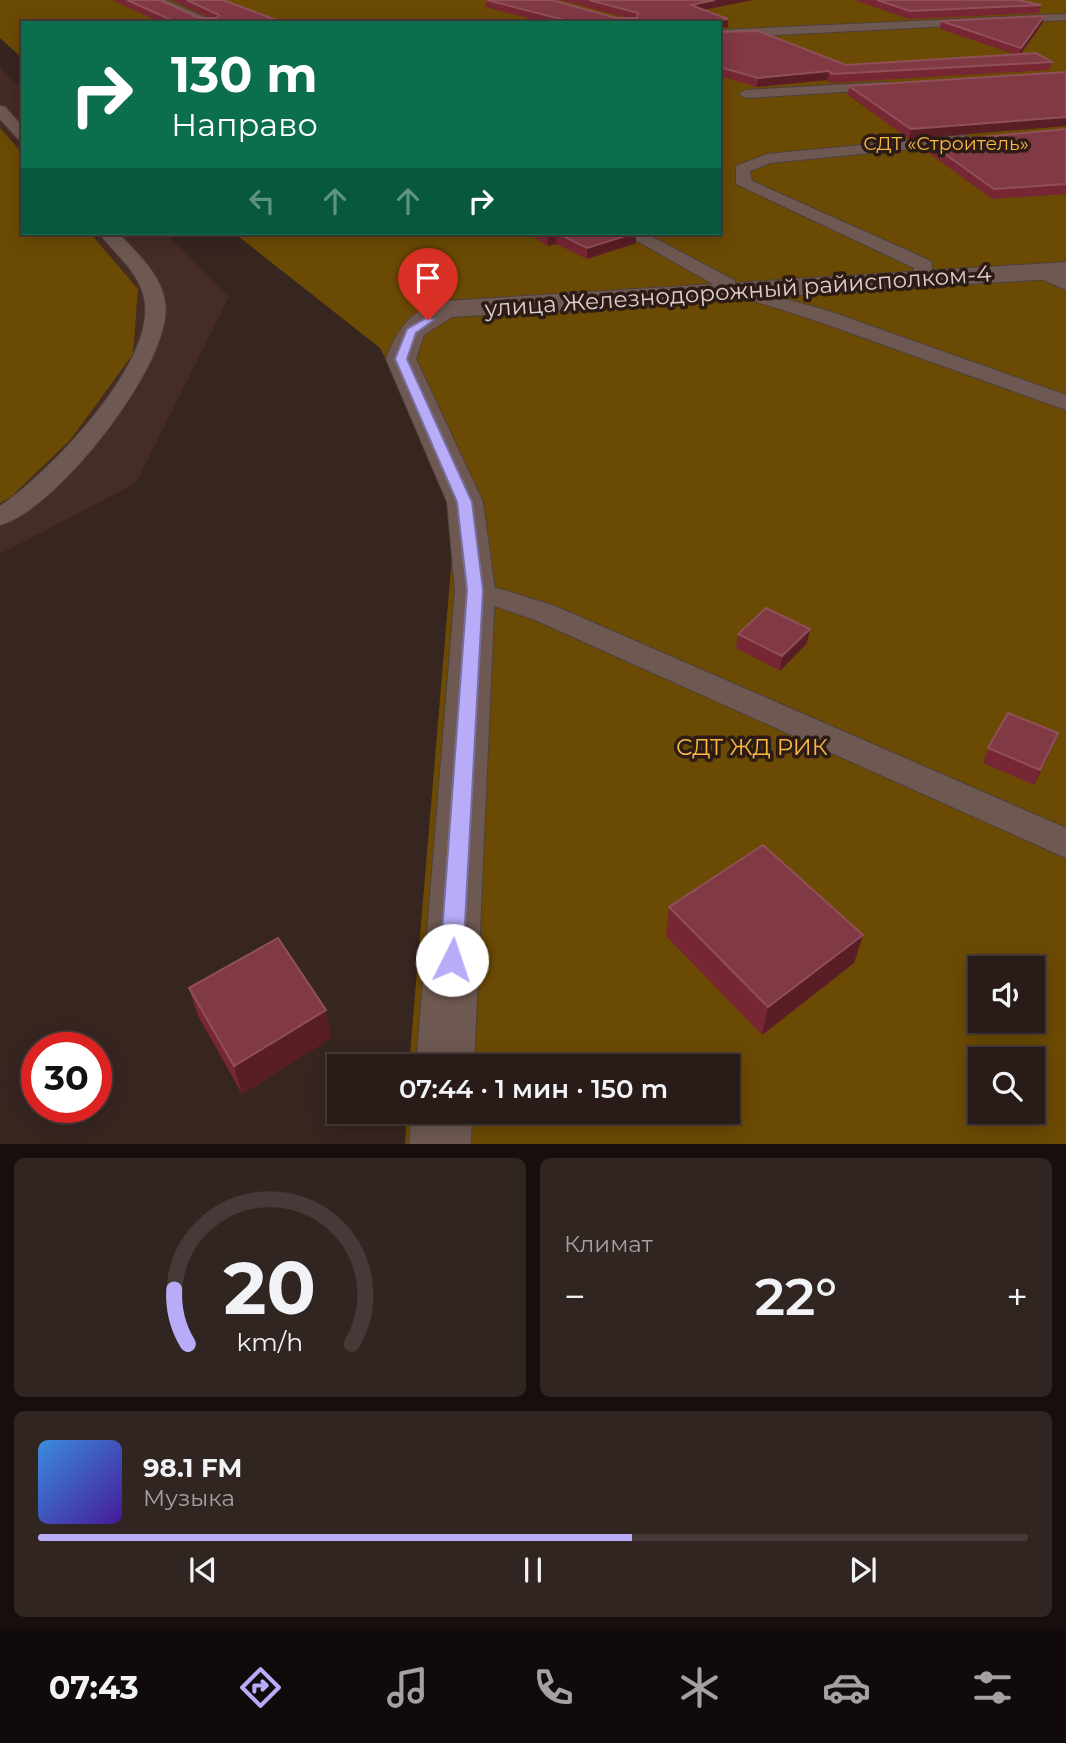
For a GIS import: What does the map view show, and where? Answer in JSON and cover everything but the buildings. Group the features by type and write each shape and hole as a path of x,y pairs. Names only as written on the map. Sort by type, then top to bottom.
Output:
{"street":[{"name":"улица Железнодорожный райисполком-4","path":"446,1054 475,590 465,502 401,359 411,331 445,309 733,287 1057,275"},
{"path":"440,1144 441,1124"}],"lane":[{"path":"156,0 207,21"},
{"path":"721,34 1066,17"},
{"path":"746,94 899,85"},
{"path":"0,110 21,134"},
{"path":"923,278 923,265 744,184 742,169 767,159 984,138"},
{"path":"0,517 37,492 65,466 142,359 156,314 152,295 147,278 110,235"},
{"path":"636,235 733,287 803,308 970,371 1066,403"},
{"path":"475,590 545,613 1066,844"}],"shaded area":[{"path":"0,68 21,89 21,235 167,235 229,297 136,483 0,554"}],"green space":[{"name":"СДТ ЖД РИК","path":"0,0 1066,0 1066,1144 405,1144 406,1124 740,1124 740,1054 410,1054 457,497 380,348 237,235 721,235 721,21 21,21 21,57 0,38"},
{"path":"0,128 21,152 21,235 92,235 138,289 133,354 71,439 11,497 0,503"}],"route":[{"path":"428,320 411,331 401,359 465,502 475,590 452,960"}],"park label":[{"name":"СДТ «Строитель»","path":"946,143"}]}
